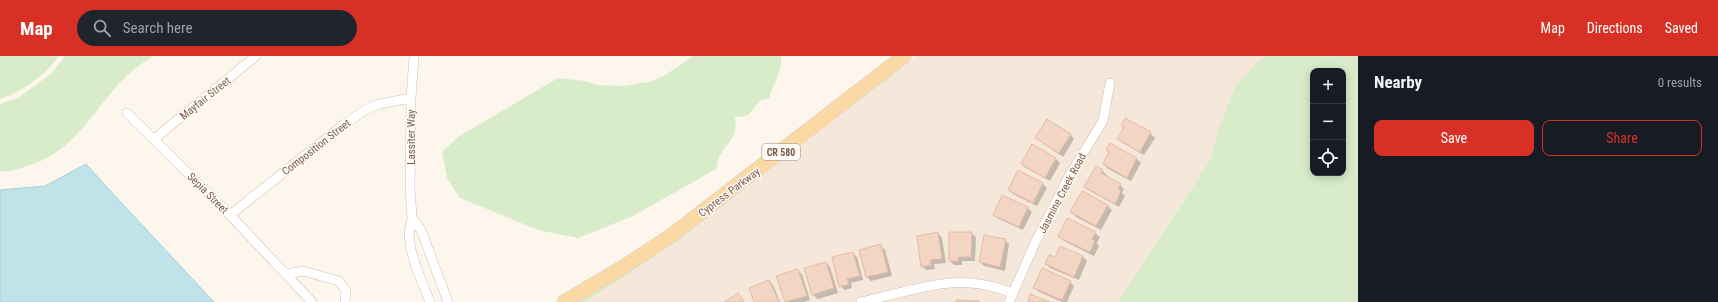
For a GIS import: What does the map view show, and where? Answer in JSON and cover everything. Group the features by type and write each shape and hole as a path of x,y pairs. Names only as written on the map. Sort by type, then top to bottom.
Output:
{"main road":[{"name":"Cypress Parkway","path":"564,302 625,266 690,222 904,56"}],"street":[{"name":"Mayfair Street","path":"154,139 256,56"},
{"name":"Lassiter Way","path":"414,56 411,98 410,188 412,218 409,234 411,250 430,302"},
{"name":"Jasmine Creek Road","path":"1009,302 1035,244 1069,176 1103,121 1110,83"},
{"name":"Composition Street","path":"230,215 342,126 365,110 379,104 411,98"},
{"name":"Sepia Street","path":"127,113 230,215 312,302"},
{"name":"Lassiter Way","path":"412,218 421,230 448,302"},
{"path":"286,274 303,271 339,281 346,291 345,302"},
{"path":"861,302 946,283 969,282 988,285 1013,293"}],"shaded area":[{"path":"915,56 1266,56 1256,63 1236,85 1219,127 1210,160 1118,302 585,302 652,258"}],"green space":[{"path":"0,56 59,56 47,70 33,82 17,92 0,99"},
{"path":"65,56 153,56 133,70 119,83 84,126 59,150 43,160 21,168 9,171 0,171 0,104 18,98 52,73"},
{"path":"693,56 781,56 781,67 769,98 761,100 747,116 735,117 736,125 734,136 718,158 716,169 633,216 578,238 538,230 460,198 447,178 442,152 458,137 558,78 584,81 598,85 623,86 650,82 664,76"},
{"path":"1266,56 1358,56 1358,302 1118,302 1210,160 1219,127 1236,85 1256,63"},
{"path":"722,204 652,258 585,302 575,302"}],"water":[{"path":"86,164 214,302 0,302 0,190 45,186"}],"building":[{"path":"1125,118 1151,132 1140,152 1117,139 1124,127 1121,126"},
{"path":"1047,119 1071,134 1059,153 1035,138"},
{"path":"1110,143 1137,158 1127,178 1103,164 1109,152 1106,150"},
{"path":"1032,144 1056,158 1045,178 1021,164"},
{"path":"1096,166 1103,170 1101,173 1121,184 1118,189 1121,191 1115,204 1084,187"},
{"path":"1018,170 1043,183 1033,203 1008,190"},
{"path":"1082,191 1108,205 1096,226 1070,212"},
{"path":"1002,195 1028,207 1019,227 993,215"},
{"path":"1067,218 1096,232 1092,239 1095,241 1090,252 1058,237"},
{"path":"938,232 942,259 930,260 931,265 921,267 917,236"},
{"path":"949,232 972,232 971,257 958,257 958,261 949,261"},
{"path":"984,235 1006,239 1000,267 979,262"},
{"path":"881,244 888,272 866,277 859,250"},
{"path":"1060,246 1083,256 1074,277 1045,264 1049,255 1055,257"},
{"path":"853,252 860,276 847,279 849,284 839,287 832,257"},
{"path":"826,262 834,288 812,295 804,268"},
{"path":"1042,268 1071,281 1062,300 1033,288"},
{"path":"798,269 807,296 785,302 776,276"},
{"path":"769,280 779,302 754,302 749,288"},
{"path":"738,293 744,302 724,302"},
{"path":"1030,294 1050,302 1028,302"},
{"path":"956,300 979,301 979,302 956,302"}]}
